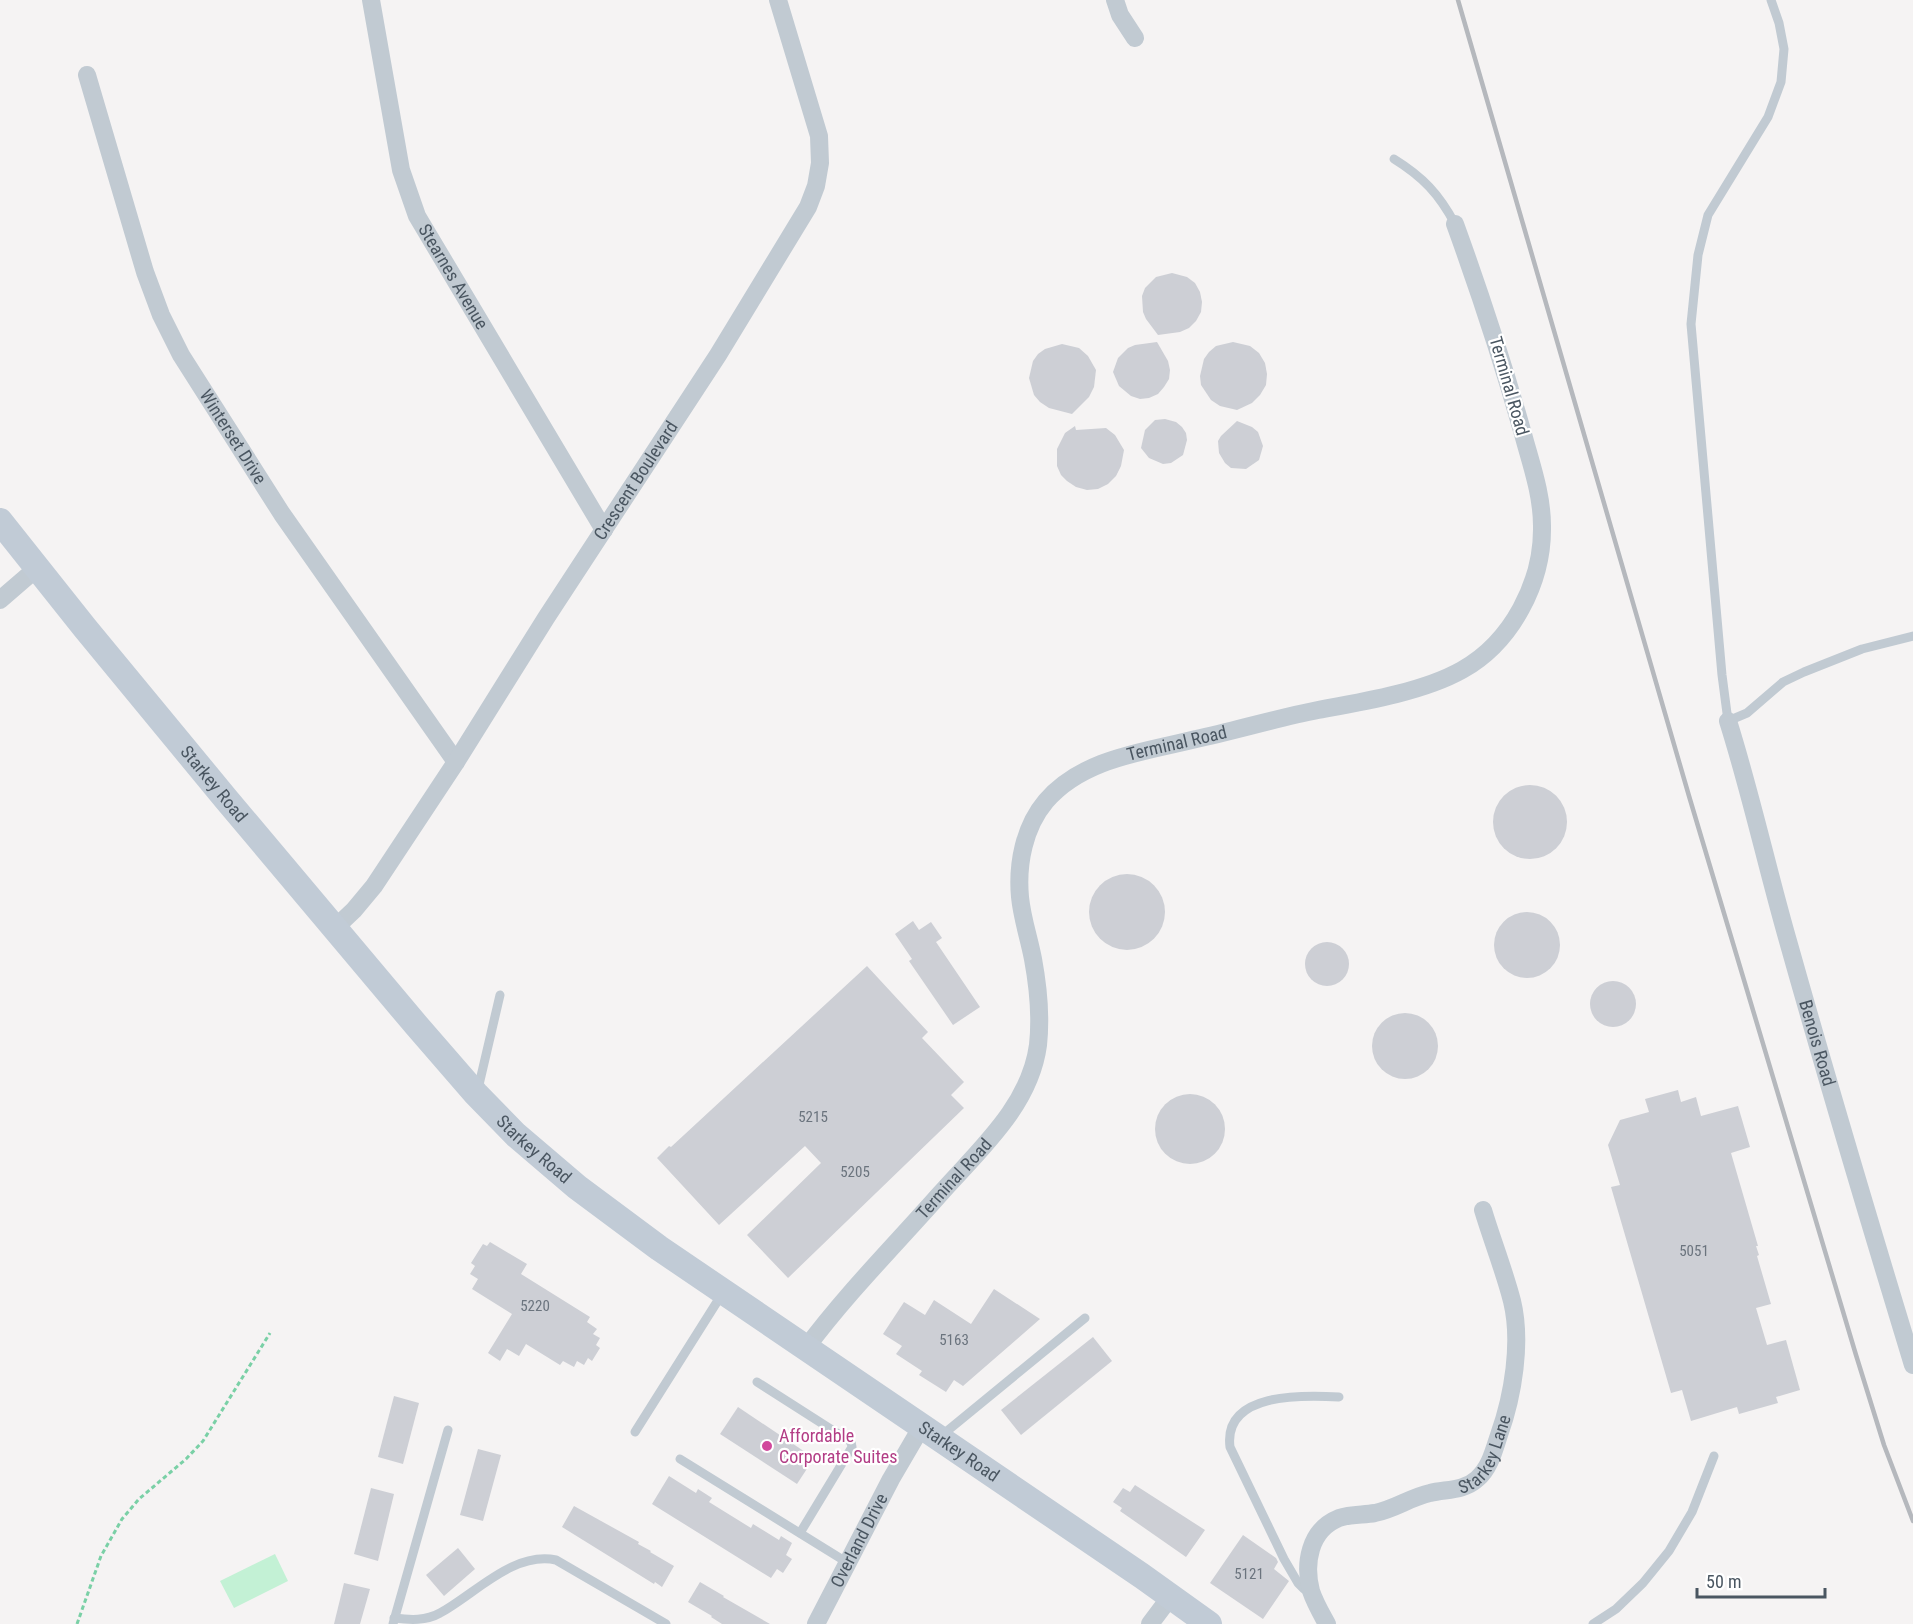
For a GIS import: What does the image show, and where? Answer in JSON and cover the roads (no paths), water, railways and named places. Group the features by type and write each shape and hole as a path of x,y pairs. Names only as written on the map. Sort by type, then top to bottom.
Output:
{"main road":[{"name":"Starkey Road","path":"0,521 226,799 476,1094 516,1135 568,1180 659,1248 1209,1624"}],"street":[{"name":"Stearnes Avenue","path":"371,0 401,170 417,216 604,530"},
{"name":"Crescent Boulevard","path":"335,928 374,886 456,762 724,345 808,207 816,186 820,163 817,127 778,0"},
{"path":"1115,0 1120,15 1135,38"},
{"name":"Winterset Drive","path":"87,75 145,272 161,315 181,355 282,514 456,762"},
{"name":"Terminal Road","path":"806,1348 832,1313 1002,1125 1024,1089 1034,1064 1038,1043 1038,1004 1033,958 1020,898 1020,872 1025,842 1031,824 1043,805 1058,789 1090,767 1142,752 1392,695 1445,678 1483,656 1501,639 1515,619 1529,592 1537,567 1542,542 1541,500 1485,305 1455,224"},
{"path":"0,600 37,568"},
{"name":"Benois Road","path":"1728,721 1742,765 1794,961 1913,1365"},
{"name":"Starkey Lane","path":"1327,1624 1312,1592 1309,1577 1309,1552 1324,1527 1336,1519 1375,1513 1395,1508 1418,1496 1455,1490 1478,1479 1488,1465 1508,1408 1516,1349 1512,1302 1483,1210"},
{"name":"Overland Drive","path":"816,1624 891,1479 930,1432"},
{"path":"1150,1624 1171,1596"}],"lane":[{"path":"1771,0 1779,23 1784,49 1781,82 1768,117 1708,215 1698,255 1692,324 1722,675 1728,721 1747,713 1783,682 1804,672 1862,649 1913,636"},
{"path":"1394,159 1413,171 1430,186 1444,204 1455,224"},
{"path":"476,1094 500,995"},
{"path":"635,1432 724,1292"},
{"path":"930,1432 1085,1318"},
{"path":"757,1382 851,1442 852,1447 800,1533"},
{"path":"1312,1592 1304,1589 1298,1583 1284,1559 1230,1447 1228,1438 1237,1416 1247,1409 1270,1400 1289,1396 1339,1397"},
{"path":"448,1430 394,1621 418,1619 440,1613 486,1580 511,1568 546,1558 556,1560 666,1624"},
{"path":"1593,1624 1616,1610 1643,1583 1669,1551 1692,1512 1714,1456"},
{"path":"680,1459 848,1563"}],"railway":[{"path":"1458,0 1689,796 1856,1355 1884,1445 1913,1521"}],"place":[{"name":"Affordable Corporate Suites","path":"767,1446"}]}
